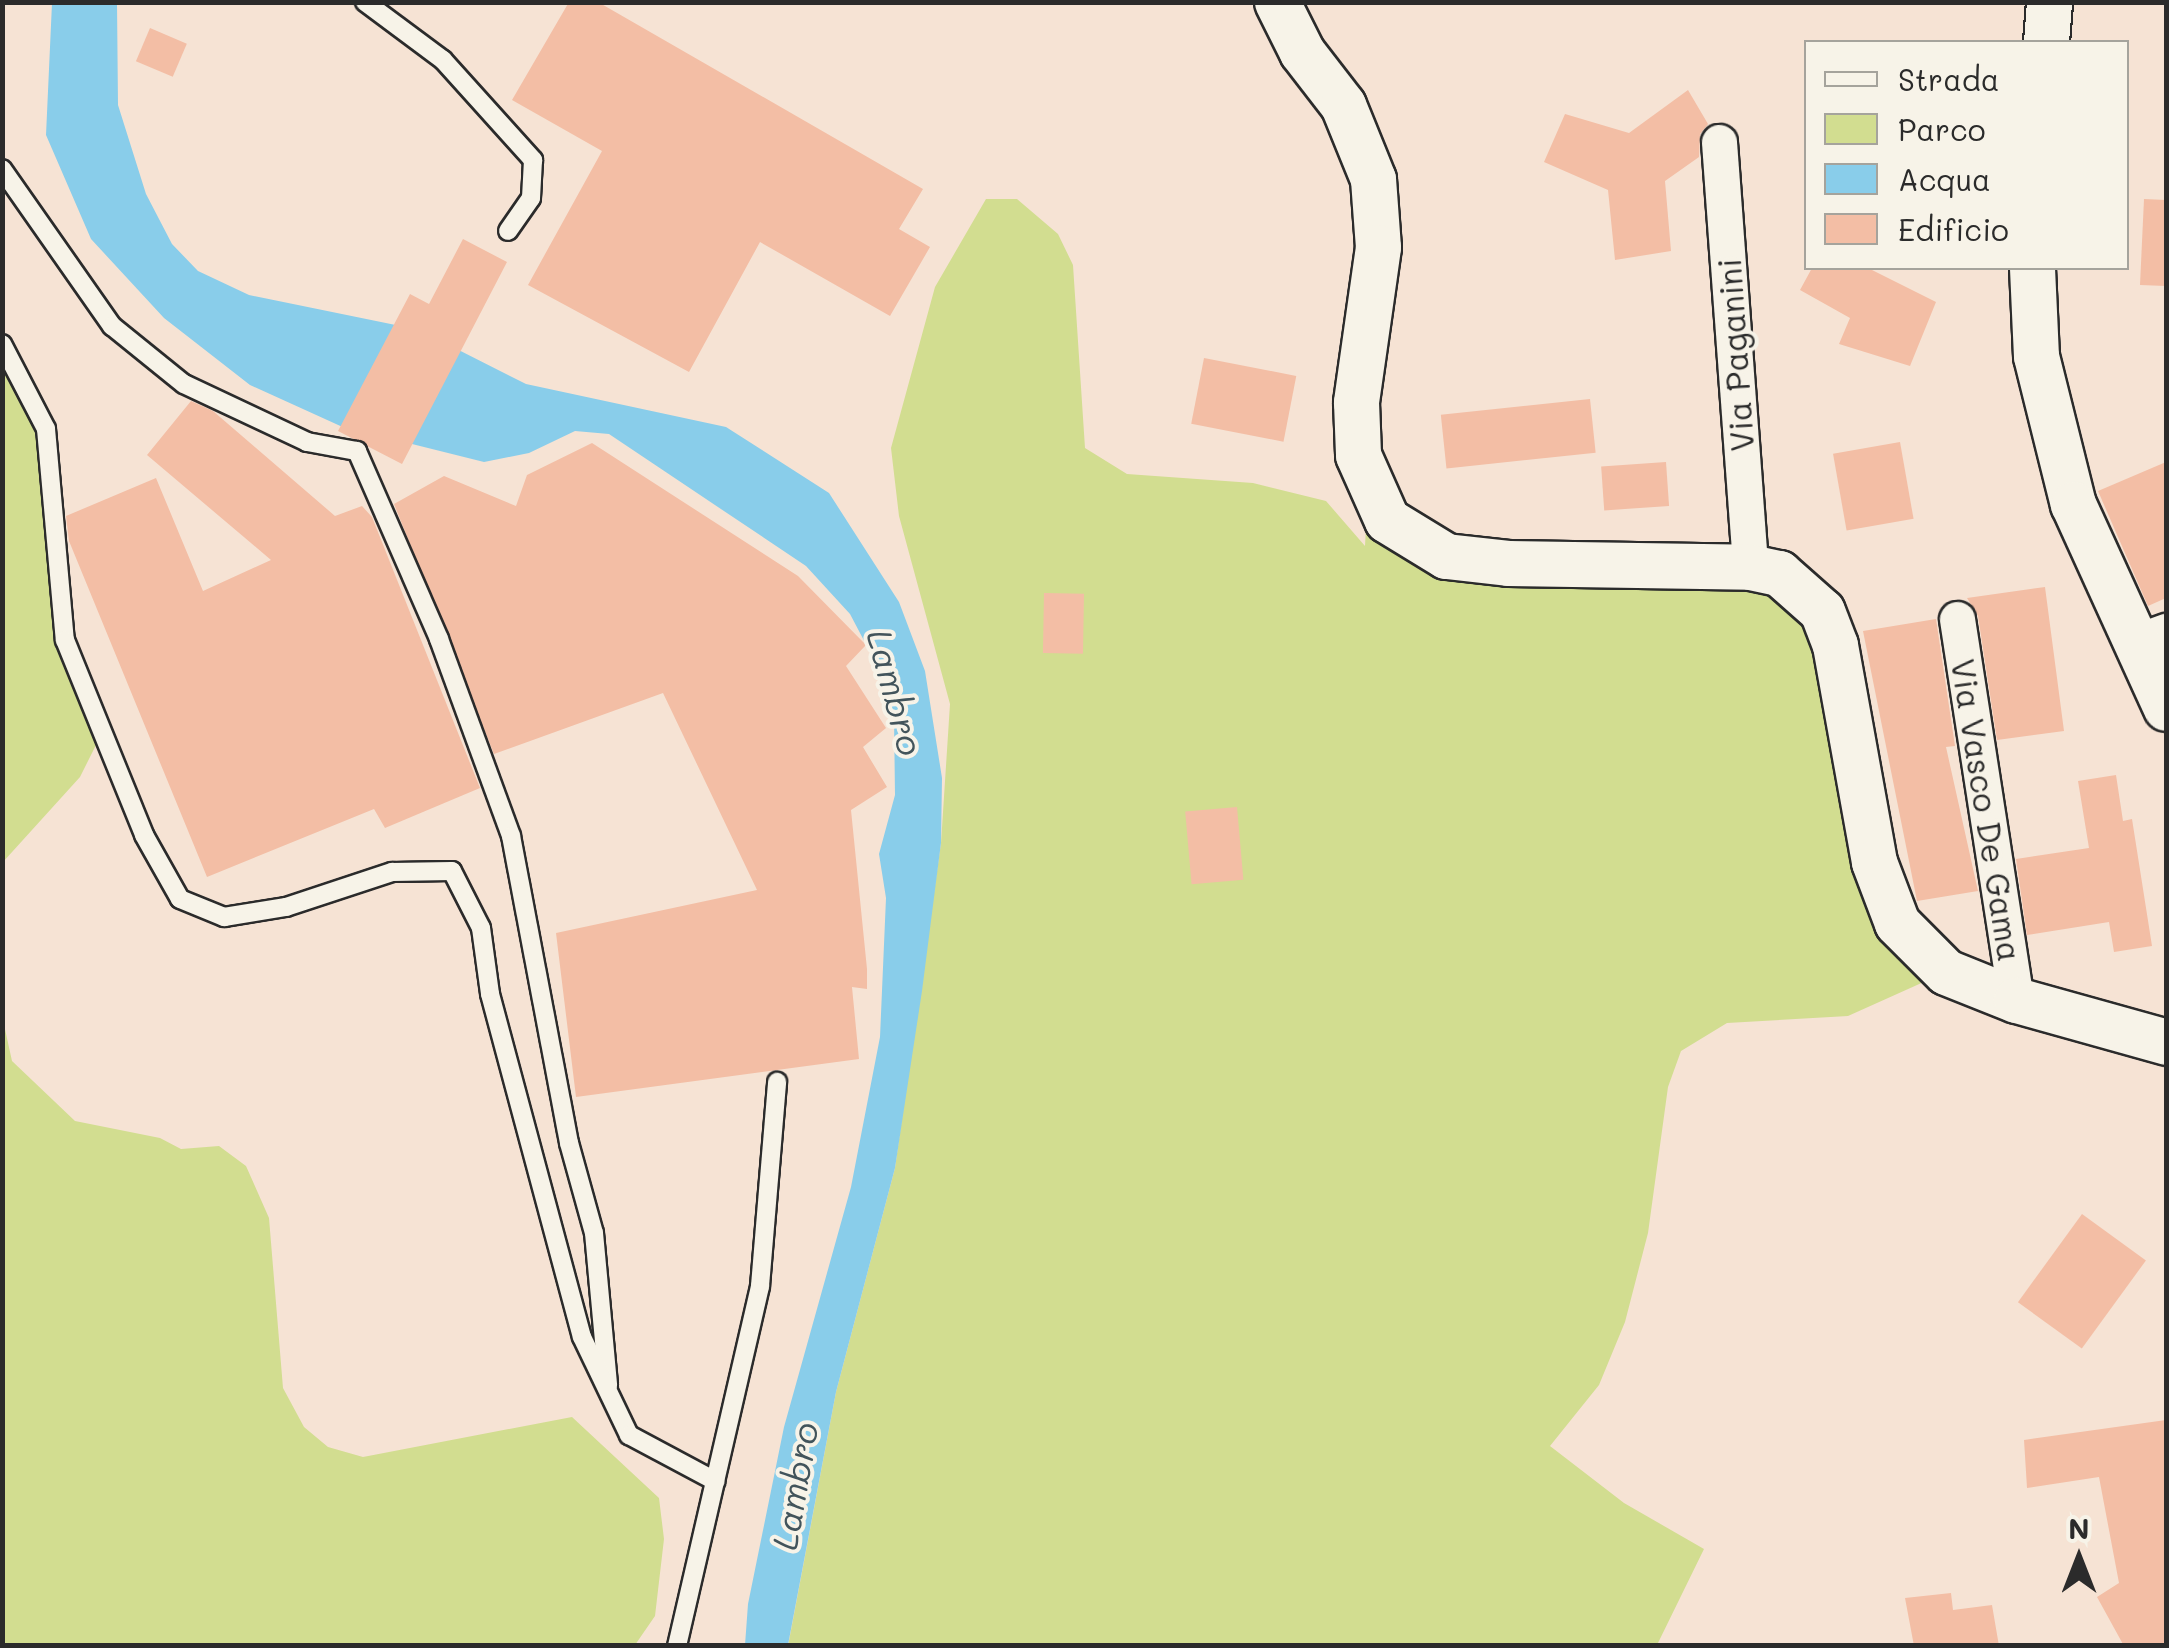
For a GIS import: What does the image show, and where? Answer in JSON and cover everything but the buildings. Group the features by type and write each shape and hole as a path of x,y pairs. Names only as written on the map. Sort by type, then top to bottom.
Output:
{"street":[{"path":"1277,2 1302,52 1343,105 1372,179 1378,247 1356,402 1358,455 1387,520 1446,556 1558,565 1750,566 1779,573 1822,610 1834,645 1874,862 1897,923 1946,972 2016,1000 2166,1042"},
{"path":"2046,40 2049,2"},
{"name":"Via Paganini","path":"1719,142 1750,566"},
{"path":"2032,270 2036,356 2073,504 2152,636 2166,708"},
{"name":"Via Vasco De Gama","path":"1957,619 2016,1000"}],"lane":[{"path":"365,2 443,60 533,160 531,198 508,231"},
{"path":"2,170 112,326 184,384 307,442 357,450 439,639 511,836 569,1143 594,1233 608,1390"},
{"path":"2,344 46,429 50,533 65,640 144,835 180,899 224,917 286,907 392,872 452,871 481,928 490,994 511,1054 562,1278 608,1390 629,1434 715,1481"},
{"path":"677,1646 760,1286 777,1082"}],"green space":[{"path":"986,199 1017,199 1058,234 1073,265 1085,448 1127,474 1253,483 1326,501 1365,546 1368,488 1412,541 1805,591 1874,862 1946,972 1848,1016 1727,1023 1681,1051 1668,1087 1648,1233 1625,1322 1599,1385 1550,1446 1624,1503 1704,1549 1657,1645 788,1646 836,1392 895,1168 941,843 950,704 899,516 891,448 935,287"},
{"path":"2,344 46,429 65,640 104,729 80,777 3,862"},
{"path":"3,1020 12,1061 75,1121 160,1138 181,1149 219,1146 246,1166 269,1218 283,1388 304,1427 328,1447 363,1457 572,1417 659,1498 664,1539 655,1616 635,1645 3,1645"}],"water":[{"path":"52,3 117,3 118,105 146,194 172,244 198,271 249,295 420,330 358,434 250,385 164,318 91,239 46,135"},
{"name":"Lambro","path":"431,336 526,384 726,427 829,493 899,602 925,671 942,778 941,843 922,991 895,1168 836,1392 788,1645 745,1645 748,1604 784,1427 851,1187 880,1037 886,898 879,854 895,795 894,718 880,671 850,614 806,566 609,434 575,431 529,453 484,462 372,434"}]}
